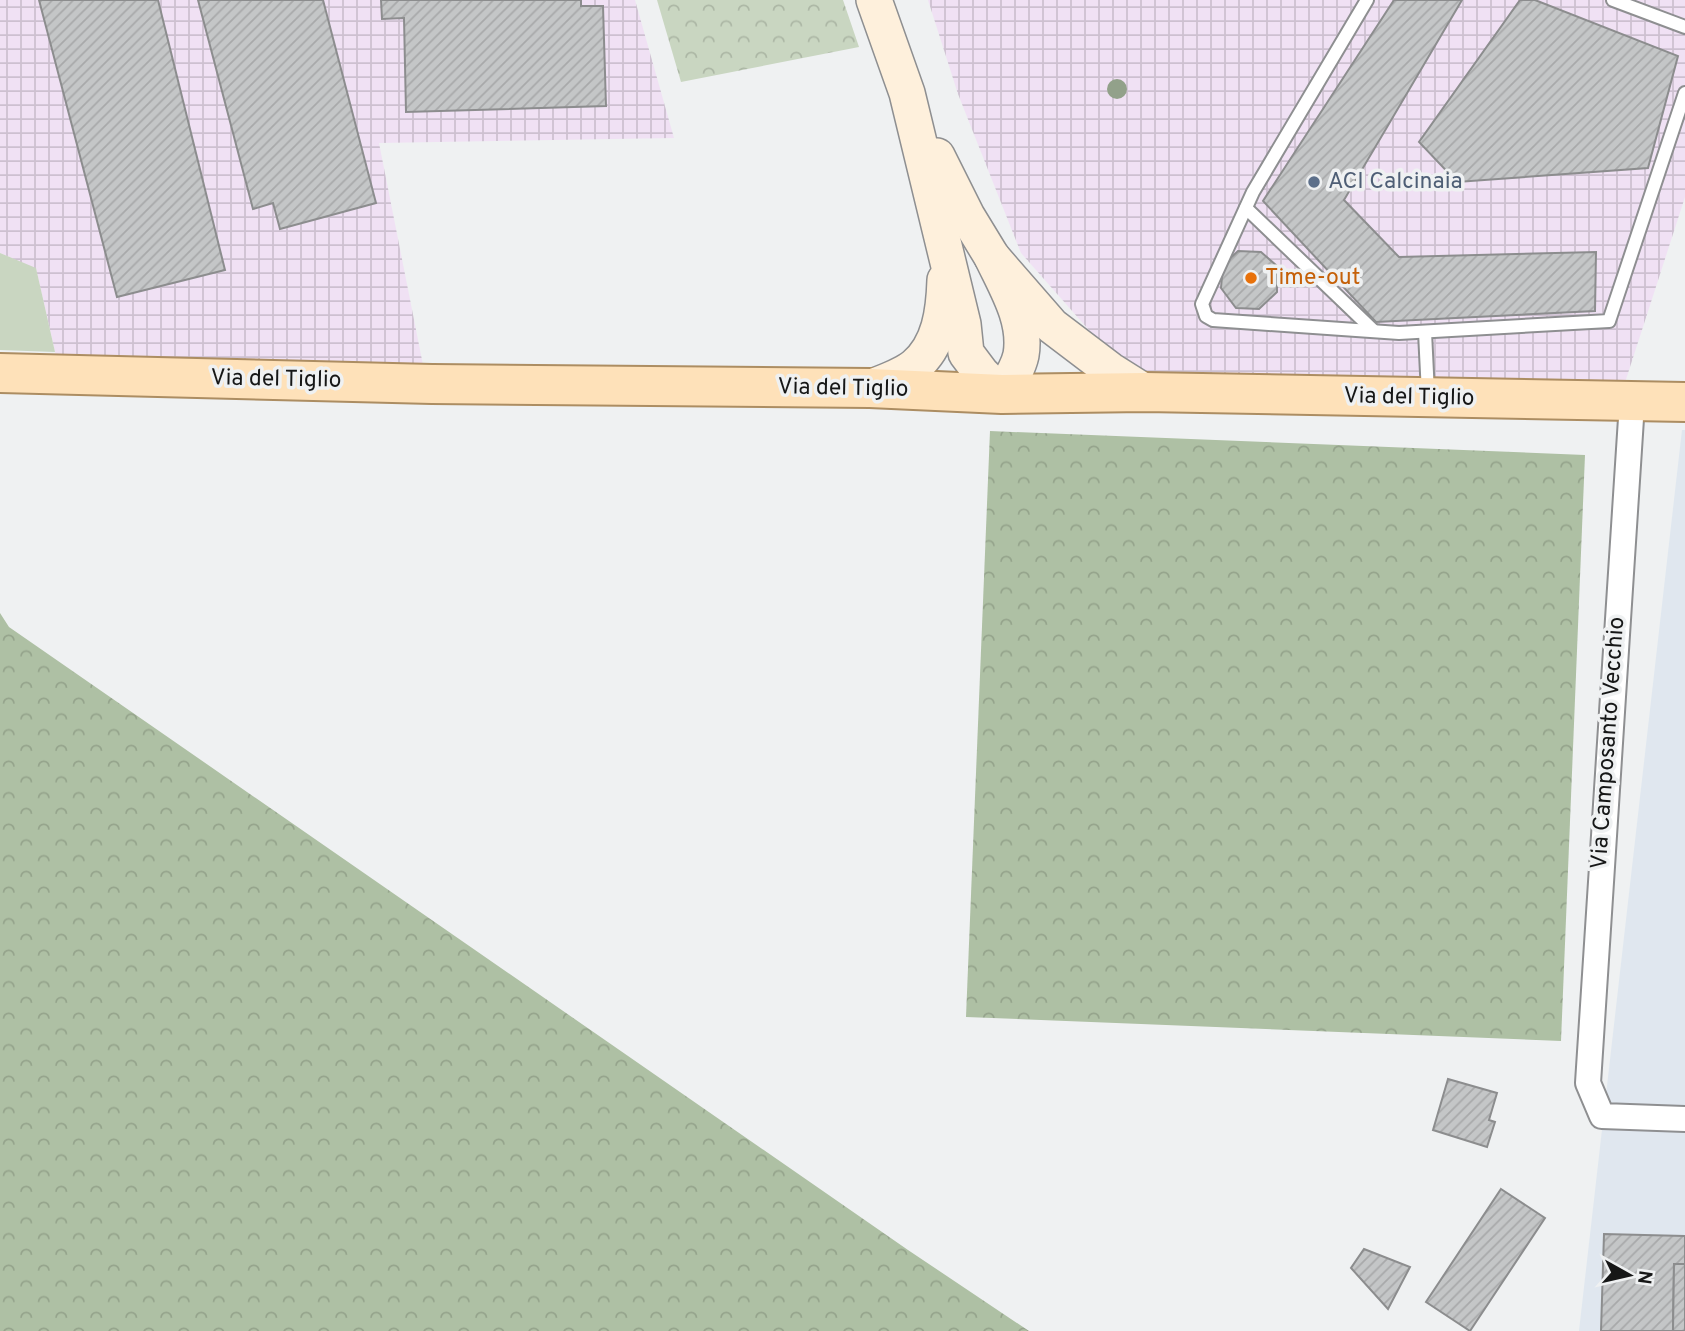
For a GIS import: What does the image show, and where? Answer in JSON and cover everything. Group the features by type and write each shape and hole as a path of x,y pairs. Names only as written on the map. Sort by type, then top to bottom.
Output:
{"main road":[{"name":"Via del Tiglio","path":"0,373 432,384 870,388 1002,394 1146,392 1685,402"}],"street":[{"path":"874,0 906,93 947,252 963,324 966,354 1002,394 1021,357 1022,340 1013,301 906,93"},
{"path":"870,388 913,368 926,355 937,335 944,308 947,252"},
{"path":"992,257 1052,326 1110,370 1146,392"},
{"name":"Via Camposanto Vecchio","path":"1632,403 1588,1083 1602,1116 1685,1119"}],"lane":[{"path":"1367,0 1246,208 1202,304 1206,316 1213,320 1426,332 1609,321 1685,93"},
{"path":"1613,0 1685,27"},
{"path":"1246,208 1374,331"},
{"path":"1426,332 1429,399"}],"shaded area":[{"path":"0,0 635,0 674,138 379,143 423,365 56,356 36,269 0,253"},
{"path":"928,0 1685,0 1685,197 1619,401 1444,398 1125,371 1021,253 958,94"},
{"path":"1682,430 1685,430 1685,1331 1579,1331"}],"green space":[{"path":"657,0 843,0 859,47 681,82"},
{"path":"0,253 36,268 55,352 0,350"},
{"path":"990,431 1585,455 1561,1041 966,1017"},
{"path":"0,613 9,627 1029,1331 0,1331"}],"building":[{"path":"39,0 158,0 225,270 117,297"},
{"path":"198,0 323,0 376,203 280,229 273,203 253,209"},
{"path":"381,0 581,0 581,6 603,6 606,106 406,112 404,18 382,19"},
{"path":"1394,0 1462,0 1344,200 1399,257 1596,252 1595,311 1376,322 1263,201"},
{"path":"1520,0 1535,0 1678,56 1648,168 1457,182 1419,142"},
{"path":"1238,251 1261,252 1277,266 1277,292 1259,309 1236,308 1221,288 1223,265"},
{"path":"1448,1079 1497,1093 1489,1120 1495,1122 1487,1147 1433,1130"},
{"path":"1501,1189 1545,1218 1470,1331 1426,1302"},
{"path":"1604,1234 1685,1236 1685,1264 1674,1264 1673,1331 1601,1331"},
{"path":"1364,1249 1410,1267 1388,1309 1351,1268"},
{"path":"1674,1264 1685,1264 1685,1331 1673,1331"}],"place":[{"name":"ACI Calcinaia","path":"1314,182"},
{"name":"Time-out","path":"1251,278"}]}
